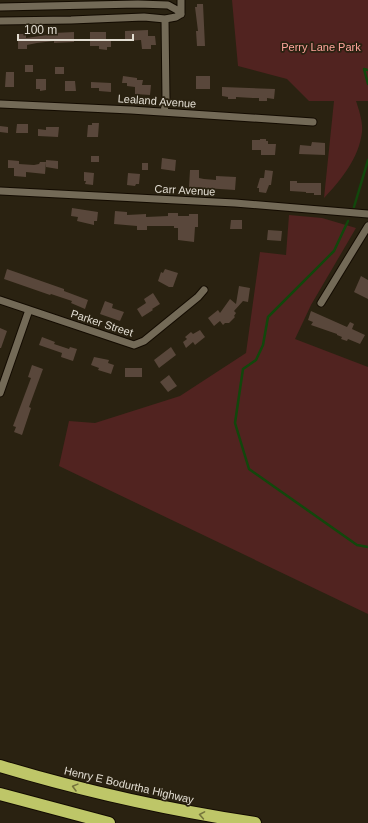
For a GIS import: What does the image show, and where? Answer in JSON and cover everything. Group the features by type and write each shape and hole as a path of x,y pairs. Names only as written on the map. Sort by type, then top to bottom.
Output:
{"highway":[{"name":"Henry E Bodurtha Highway","path":"0,766 116,797 198,814 255,823"},
{"path":"0,794 109,823"}],"street":[{"path":"181,0 181,14"},
{"path":"0,7 138,4 168,6 177,10 181,14"},
{"path":"0,21 144,17 165,19 176,17 181,14"},
{"path":"164,112 166,100 165,19"},
{"name":"Lealand Avenue","path":"0,104 164,112 313,122"},
{"name":"Carr Avenue","path":"0,191 235,203 368,214"},
{"path":"320,303 368,226"},
{"name":"Parker Street","path":"0,300 134,345 144,341 198,297 204,290"},
{"path":"0,393 29,310"}],"green space":[{"name":"Perry Lane Park","path":"232,0 368,0 368,101 356,101 362,124 360,142 348,168 337,184 324,198 334,101 309,101 287,79 238,66"},
{"path":"289,215 322,218 356,228 311,305 295,339 368,367 368,614 59,466 69,421 95,423 180,396 246,353 260,252 286,255"}],"building":[{"path":"197,4 203,4 205,46 197,46 196,31 198,31 195,7 197,7"},
{"path":"148,30 148,36 155,36 156,45 151,45 151,49 142,49 141,40 125,41 125,31"},
{"path":"74,32 74,42 54,43 54,41 37,43 27,45 27,49 18,49 18,34 26,34 26,38 54,33"},
{"path":"90,32 106,32 106,39 111,39 111,47 107,47 107,50 99,49 99,46 90,46"},
{"path":"25,65 33,65 33,72 25,72"},
{"path":"55,67 64,67 64,74 55,74"},
{"path":"6,72 14,72 14,87 5,87"},
{"path":"123,76 143,80 142,85 151,85 150,95 135,94 135,87 127,86 127,83 122,83"},
{"path":"196,76 210,76 210,89 196,89"},
{"path":"36,79 46,79 46,90 40,91 40,89 36,89"},
{"path":"65,81 75,81 76,91 65,91"},
{"path":"91,82 111,83 111,92 99,91 99,88 91,88"},
{"path":"222,87 275,89 274,99 267,98 267,101 259,101 259,98 236,97 236,99 228,99 228,97 222,96"},
{"path":"92,123 99,123 98,137 87,137 88,125 92,125"},
{"path":"17,124 28,124 28,133 16,133"},
{"path":"0,126 8,127 8,133 0,132"},
{"path":"46,127 59,127 58,137 38,136 38,129 46,130"},
{"path":"266,139 268,144 276,144 275,155 261,155 261,150 252,150 252,140"},
{"path":"312,142 325,143 325,155 299,154 300,145 311,146"},
{"path":"91,156 99,156 99,162 91,162"},
{"path":"162,158 176,160 175,171 161,169"},
{"path":"8,160 19,161 19,164 34,165 39,164 40,162 46,162 45,174 26,172 26,177 14,176 14,168 8,168"},
{"path":"46,160 58,161 58,169 46,167"},
{"path":"142,163 148,163 148,170 142,170"},
{"path":"190,170 199,170 199,178 204,179 216,180 216,176 236,177 235,190 189,187"},
{"path":"265,170 273,171 271,185 269,185 266,193 259,192 259,188 257,188 260,178 264,178"},
{"path":"84,172 94,173 93,185 85,184 86,181 84,181"},
{"path":"128,173 140,174 139,184 136,184 135,186 127,185"},
{"path":"290,181 297,181 297,183 321,183 321,195 290,191"},
{"path":"72,208 98,212 97,221 94,221 94,225 77,221 78,217 71,216"},
{"path":"115,211 127,212 127,215 146,214 146,217 168,216 168,213 178,213 178,216 198,214 198,227 195,227 194,242 178,240 178,228 174,228 174,226 147,226 147,230 137,230 137,226 114,224"},
{"path":"231,220 242,220 242,229 230,229"},
{"path":"268,230 282,231 281,241 267,240"},
{"path":"7,269 64,289 64,291 88,300 85,309 71,303 72,301 4,279"},
{"path":"165,269 178,273 173,287 169,287 158,281 161,272 163,273"},
{"path":"361,276 368,280 368,299 354,292"},
{"path":"239,286 250,288 248,302 243,301 234,311 236,313 234,316 235,317 229,323 225,323 223,325 220,321 214,326 208,318 218,310 220,313 230,299 236,304"},
{"path":"153,293 160,304 142,317 137,309 146,303 144,299"},
{"path":"105,301 113,304 112,308 124,312 120,321 100,314"},
{"path":"311,311 347,327 350,322 354,324 352,329 365,335 360,344 348,339 347,341 341,339 342,337 337,334 311,325 313,322 308,320"},
{"path":"0,328 7,331 1,348 0,348"},
{"path":"200,330 205,337 195,345 193,342 186,348 183,342 187,339 185,337 191,332 193,334"},
{"path":"42,337 55,342 54,344 69,349 70,347 77,349 73,361 61,357 62,353 39,345"},
{"path":"171,347 176,355 159,368 154,360"},
{"path":"94,357 109,360 108,363 114,365 111,374 98,370 99,368 91,365"},
{"path":"32,365 43,369 29,407 31,408 22,435 14,432 16,427 13,426 31,378 28,377"},
{"path":"125,368 142,368 142,377 125,377"},
{"path":"169,375 177,386 168,392 160,382"}],"waterway":[{"path":"368,70 364,69 368,84"},
{"path":"354,207 368,160"},
{"path":"348,221 334,251 268,317 263,345 256,360 243,369 235,423 249,469 357,545 368,547"}]}
